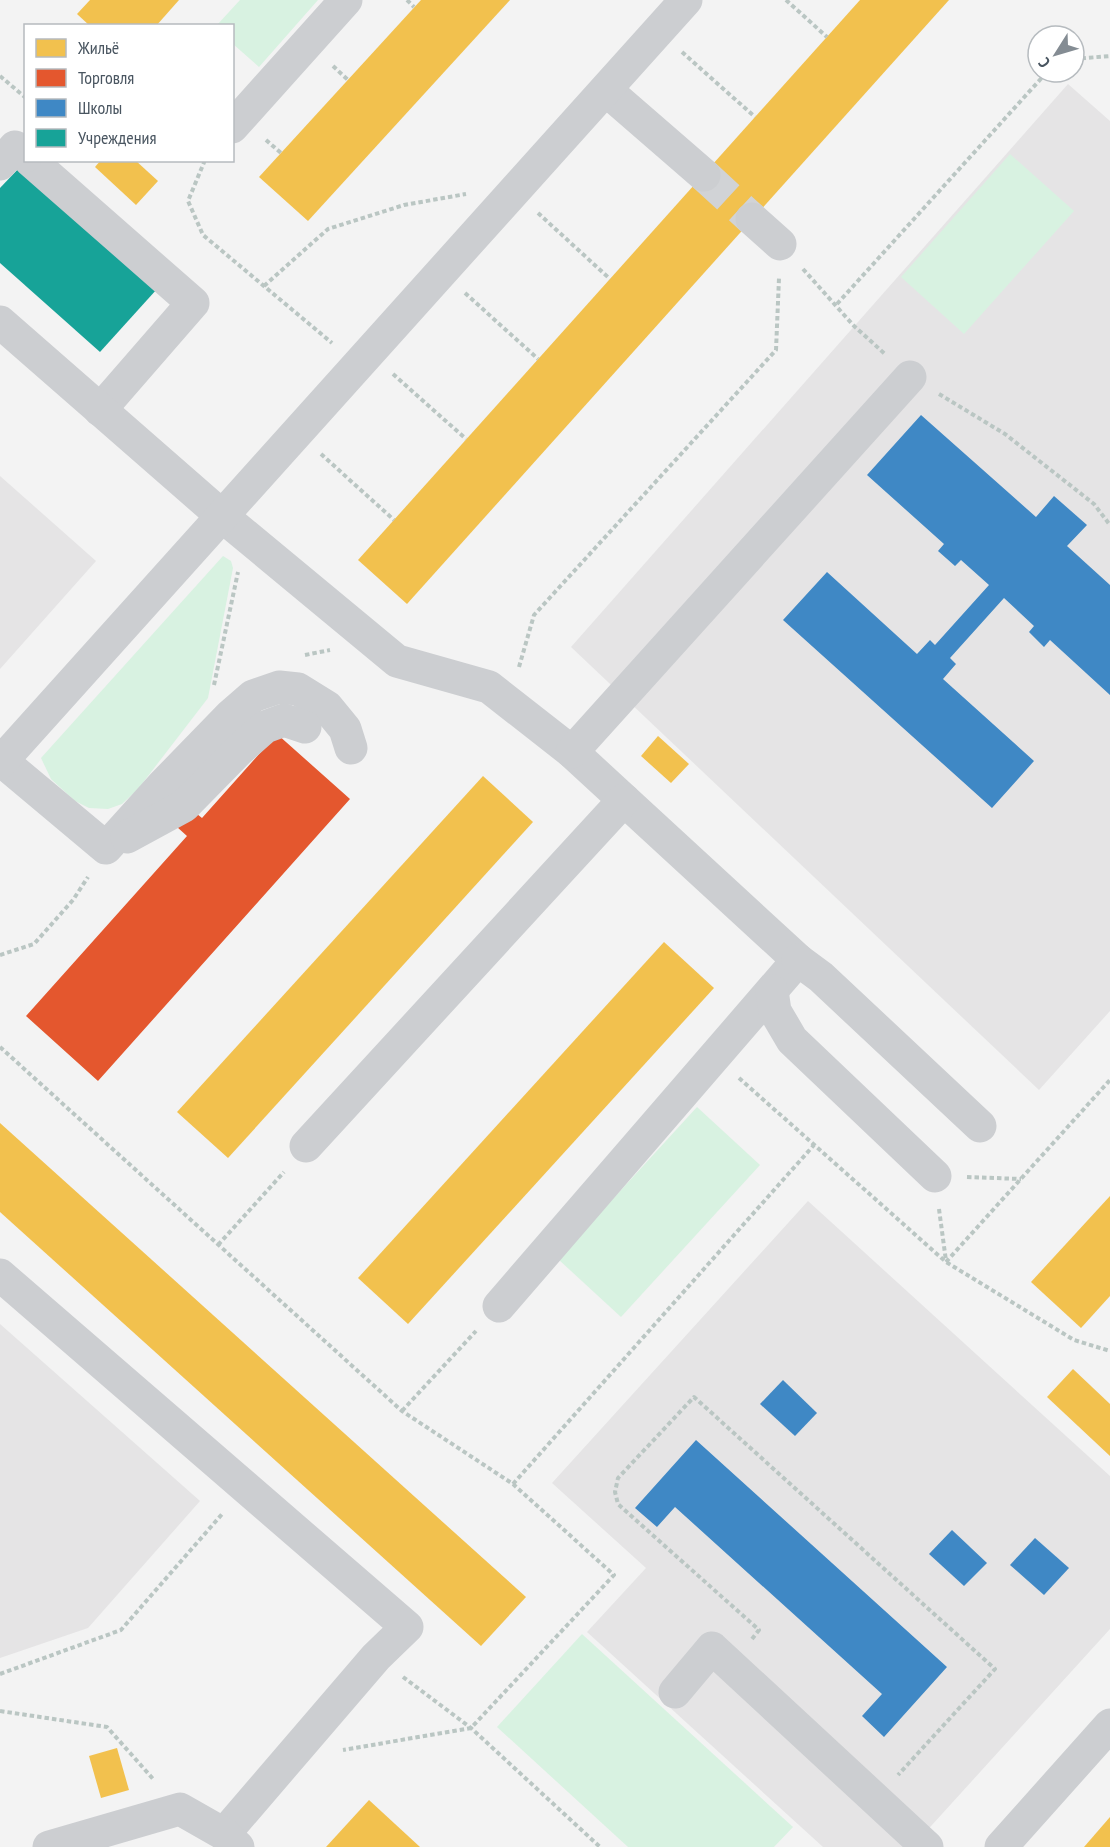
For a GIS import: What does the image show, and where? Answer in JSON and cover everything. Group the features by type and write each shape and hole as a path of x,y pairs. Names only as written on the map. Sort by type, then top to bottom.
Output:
{"street":[{"path":"234,126 346,0"},
{"path":"106,848 1,762 234,526 373,366 606,90 687,0"},
{"path":"606,90 704,175"},
{"path":"0,164 15,147 24,154"},
{"path":"32,162 193,303 100,410"},
{"path":"752,219 780,244"},
{"path":"0,322 234,526 398,661 489,687 572,752 798,960 821,977 980,1126"},
{"path":"572,752 910,377"},
{"path":"106,848 162,786 230,716 253,696 279,687 298,689 327,707 345,729 351,748"},
{"path":"106,848 184,806 265,727 284,720 305,727"},
{"path":"306,1146 624,800"},
{"path":"499,1306 798,960"},
{"path":"772,991 775,1011 792,1040 935,1176"},
{"path":"0,1275 407,1627 376,1657 287,1760 231,1841 180,1809 49,1847"},
{"path":"675,1692 712,1648 927,1847"},
{"path":"1000,1847 1110,1725"}],"path":[{"path":"407,0 414,7"},
{"path":"786,0 827,37"},
{"path":"677,47 755,117"},
{"path":"1086,58 1110,56"},
{"path":"0,76 24,96"},
{"path":"837,304 1036,84"},
{"path":"204,162 188,201 203,235 264,286 373,366 466,440"},
{"path":"264,286 328,230 404,205 473,192"},
{"path":"532,208 610,279"},
{"path":"780,244 837,304 854,326 910,377 1005,434 1094,504 1110,525"},
{"path":"509,703 534,615 776,350 780,244"},
{"path":"459,288 538,359"},
{"path":"315,448 394,520"},
{"path":"214,685 234,526"},
{"path":"0,955 34,944 73,900 106,848"},
{"path":"0,1047 402,1411 513,1484 614,1575 471,1728 287,1760"},
{"path":"714,1056 946,1262 1074,1340 1110,1351"},
{"path":"946,1262 1110,1080"},
{"path":"513,1484 814,1145"},
{"path":"218,1245 306,1146"},
{"path":"402,1411 499,1306"},
{"path":"730,1664 759,1630 618,1503 615,1492 618,1478 694,1397 995,1669 876,1799"},
{"path":"0,1674 121,1630 245,1487"},
{"path":"376,1657 471,1728 600,1847"},
{"path":"0,1711 107,1727 180,1809"}],"shaded area":[{"path":"1068,84 1110,121 1110,1011 1039,1090 571,647"},
{"path":"0,476 96,561 0,669"},
{"path":"808,1201 1110,1476 1110,1629 912,1847 823,1847 587,1632 646,1568 552,1483"},
{"path":"0,1324 200,1501 88,1628 0,1658"}],"green space":[{"path":"240,0 318,0 259,67 234,45 234,24 218,24"},
{"path":"1010,154 1074,211 964,334 901,277"},
{"path":"223,556 231,561 233,568 208,698 138,789 122,804 108,809 89,808 75,801 51,779 41,758"},
{"path":"697,1107 760,1165 621,1317 558,1259"},
{"path":"582,1634 793,1827 774,1847 628,1847 497,1727"}],"building: Жильё":[{"path":"90,0 179,0 158,24 88,24 77,14"},
{"path":"421,0 510,0 308,221 259,177"},
{"path":"860,0 949,0 407,604 358,560"},
{"path":"99,162 137,162 158,181 136,205 95,167"},
{"path":"658,736 689,764 671,783 641,756"},
{"path":"483,776 533,822 228,1158 177,1112"},
{"path":"664,942 714,988 408,1324 358,1278"},
{"path":"0,1123 526,1597 481,1646 0,1212"},
{"path":"1110,1196 1110,1296 1081,1328 1031,1282"},
{"path":"1073,1369 1110,1404 1110,1456 1047,1397"},
{"path":"117,1748 129,1790 101,1798 89,1756"},
{"path":"369,1800 420,1847 326,1847"},
{"path":"1110,1817 1110,1847 1084,1847"}],"building: Торговля":[{"path":"277,734 350,799 98,1081 26,1016 187,836 177,827 192,810 202,818"}],"building: Школы":[{"path":"921,415 1036,517 1054,496 1087,525 1067,546 1110,585 1110,695 1050,640 1044,647 1029,632 1034,626 1004,598 950,658 956,664 943,679 1034,761 992,808 783,620 827,572 917,654 930,640 935,645 989,585 961,560 955,566 938,551 944,544 867,475"},
{"path":"783,1380 817,1413 795,1436 760,1404"},
{"path":"696,1440 947,1667 884,1737 862,1716 882,1694 675,1507 657,1527 635,1508"},
{"path":"952,1530 987,1563 964,1586 929,1554"},
{"path":"1035,1538 1069,1568 1044,1595 1010,1565"}],"building: Учреждения":[{"path":"20,167 157,289 100,352 0,263 0,188"}],"tunnel":[{"path":"704,175 752,219"}]}
